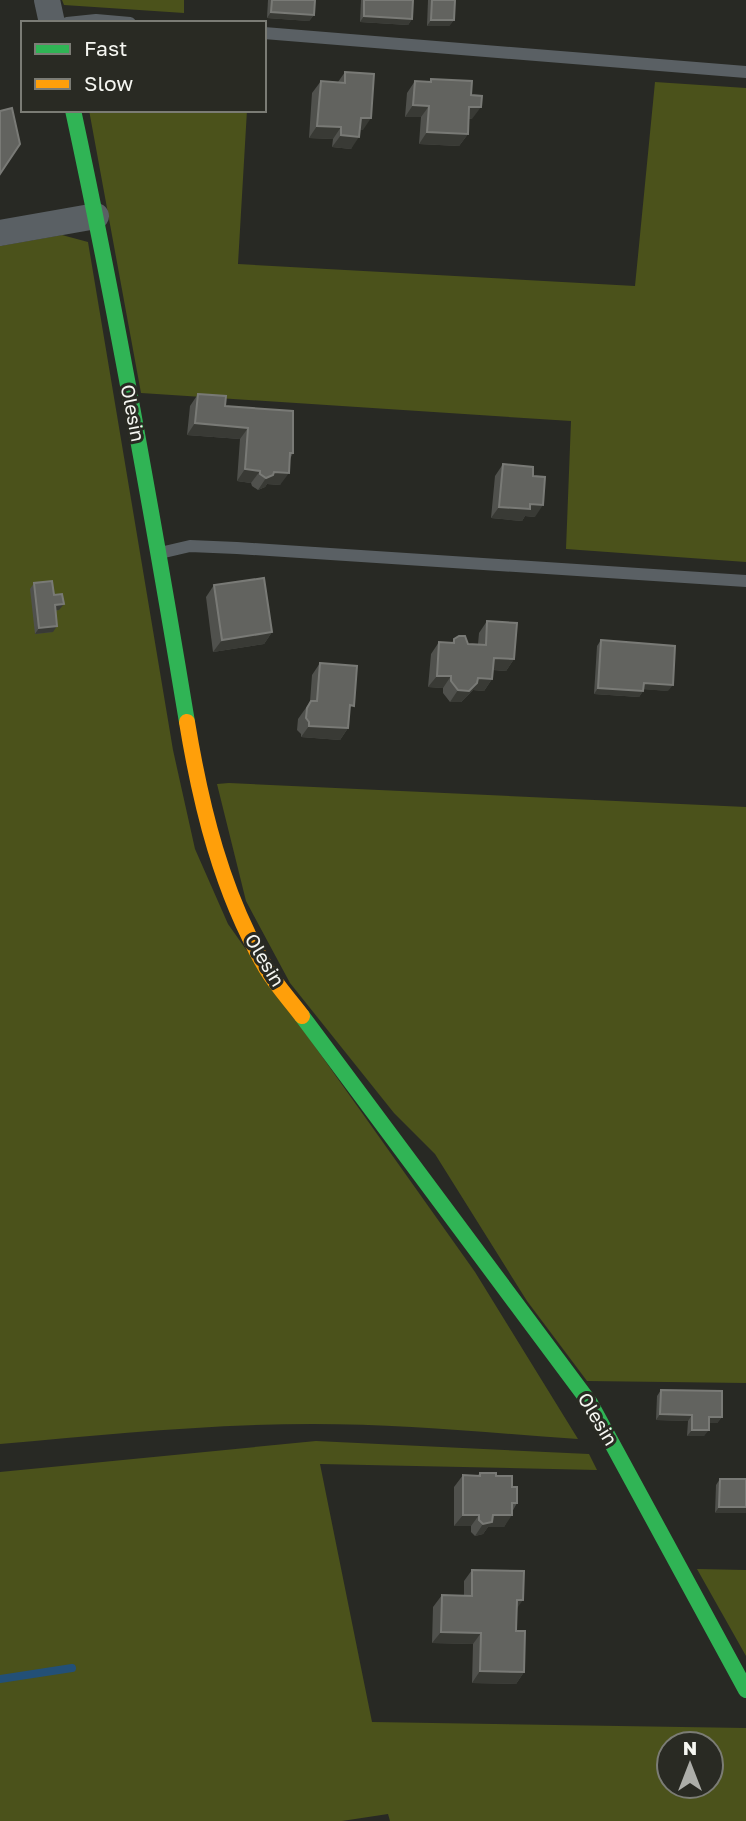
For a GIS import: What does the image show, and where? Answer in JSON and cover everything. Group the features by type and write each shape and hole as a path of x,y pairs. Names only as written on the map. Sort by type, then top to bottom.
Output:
{"street":[{"path":"47,0 52,21"},
{"name":"Olesin","path":"73,112 96,216 159,554 193,759 214,849 237,911 267,969 590,1403 746,1690"},
{"path":"0,233 96,216"}],"lane":[{"path":"86,21 107,21"},
{"path":"266,33 746,72"},
{"path":"159,554 190,546 237,548 746,581"}],"green space":[{"path":"62,0 184,0 184,13 64,5"},
{"path":"655,82 746,88 746,562 566,549 571,421 141,393 89,112 247,112 238,264 635,286"},
{"path":"62,235 88,242 173,750 195,849 228,924 475,1272 578,1439 412,1427 274,1424 0,1444 0,246"},
{"path":"217,784 746,807 746,1383 587,1381 527,1301 435,1154 394,1113 290,983 246,901"},
{"path":"316,1441 589,1454 597,1470 320,1464 372,1722 746,1728 746,1821 390,1821 388,1814 342,1821 0,1821 0,1472"},
{"path":"697,1569 746,1570 746,1656"}],"building":[{"path":"272,0 315,0 314,15 271,12"},
{"path":"364,0 413,0 412,19 364,16"},
{"path":"432,0 455,0 454,20 431,20"},
{"path":"345,72 374,74 371,118 361,118 359,137 341,135 341,127 317,126 321,81 345,83"},
{"path":"431,79 472,81 471,95 482,96 481,107 469,107 468,134 427,132 429,106 413,105 415,81 431,82"},
{"path":"12,108 20,144 0,174 0,111"},
{"path":"198,394 226,396 225,406 293,411 293,453 290,453 289,473 274,472 266,478 260,471 245,469 248,428 195,423"},
{"path":"503,464 533,467 533,476 545,477 543,505 530,504 530,509 499,507"},
{"path":"264,578 272,632 222,640 214,585"},
{"path":"52,581 54,595 62,594 64,604 55,605 57,626 39,628 34,583"},
{"path":"487,621 517,623 514,659 494,658 492,679 478,678 469,691 458,690 451,681 451,676 437,676 439,642 454,643 454,639 465,636 468,644 486,645"},
{"path":"601,640 675,646 673,685 644,683 643,691 598,688"},
{"path":"320,663 357,666 354,706 350,705 348,728 309,726 307,708 311,701 317,701"},
{"path":"661,1390 722,1391 722,1417 709,1417 709,1430 692,1430 692,1415 660,1414"},
{"path":"480,1473 512,1476 512,1487 517,1487 517,1503 512,1503 512,1515 493,1515 492,1522 483,1524 479,1515 463,1515 463,1475 480,1476"},
{"path":"720,1479 746,1479 746,1507 719,1507"},
{"path":"472,1570 524,1571 523,1600 517,1600 516,1631 525,1631 524,1672 480,1671 481,1633 441,1632 442,1595 472,1596"}],"waterway":[{"path":"0,1679 72,1668"}],"traffic: fast":[{"path":"73,112 134,415 187,722"},
{"path":"302,1016 590,1403 746,1690"}],"traffic: slow":[{"path":"187,722 199,786 225,880 266,968 302,1016"}]}
